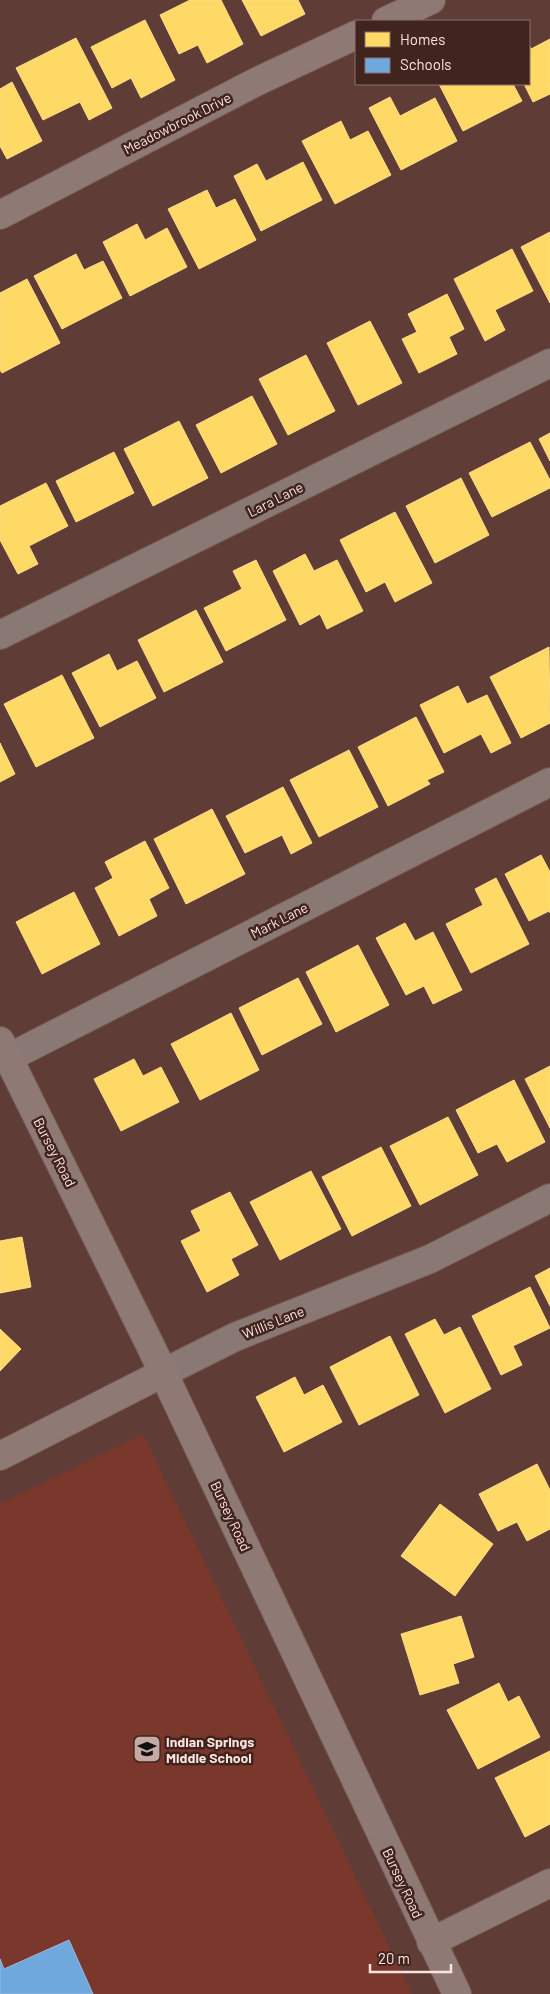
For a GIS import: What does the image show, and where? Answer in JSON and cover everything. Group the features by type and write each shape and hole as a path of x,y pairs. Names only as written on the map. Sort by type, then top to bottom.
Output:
{"street":[{"path":"388,20 431,0"},
{"name":"Meadowbrook Drive","path":"0,214 258,81 355,35"},
{"name":"Lara Lane","path":"0,636 550,362"},
{"name":"Mark Lane","path":"4,1050 550,782"},
{"name":"Bursey Road","path":"4,1050 163,1372 457,1994"},
{"name":"Willis Lane","path":"0,1456 235,1337 430,1259 550,1198"},
{"path":"431,1942 550,1883"}],"shaded area":[{"name":"Indian Springs Middle School","path":"143,1434 412,1994 0,1994 0,1504"}],"building: Homes":[{"path":"190,0 221,0 243,44 207,63 198,45 179,54 160,15"},
{"path":"242,0 298,0 305,14 261,36"},
{"path":"145,20 175,80 141,98 131,78 112,88 91,47"},
{"path":"76,38 112,108 89,120 80,102 43,120 16,68"},
{"path":"550,39 550,94 533,102 524,85 530,85 530,47 531,49"},
{"path":"12,82 42,141 7,159 0,146 0,89"},
{"path":"440,85 514,85 522,101 463,131"},
{"path":"390,97 400,116 435,98 457,141 401,170 369,108"},
{"path":"341,121 350,140 368,131 391,175 335,204 302,141"},
{"path":"303,162 322,200 261,231 234,176 257,164 266,181"},
{"path":"207,190 216,208 235,199 256,240 199,269 168,209"},
{"path":"137,224 145,240 167,228 187,267 130,296 103,242"},
{"path":"550,232 550,303 521,247"},
{"path":"512,249 533,291 495,310 505,330 485,341 454,279"},
{"path":"76,254 84,270 103,261 122,298 62,329 34,276"},
{"path":"27,279 60,343 2,373 0,370 0,293"},
{"path":"447,294 464,329 449,337 457,354 419,373 402,339 417,332 408,314"},
{"path":"370,321 402,383 358,405 327,343"},
{"path":"306,355 335,411 288,435 259,379"},
{"path":"252,396 277,444 221,473 196,425"},
{"path":"179,421 208,478 153,506 124,449"},
{"path":"550,433 550,461 539,439"},
{"path":"530,442 550,480 550,488 492,517 469,473"},
{"path":"114,452 134,493 76,522 56,481"},
{"path":"461,478 489,535 435,563 406,506"},
{"path":"46,483 68,526 29,546 38,564 18,574 0,540 0,506"},
{"path":"395,512 432,583 395,602 385,582 366,592 340,540"},
{"path":"305,554 314,571 337,560 363,611 327,629 320,614 300,625 273,571"},
{"path":"256,560 286,620 226,651 204,608 242,589 233,571"},
{"path":"196,610 223,662 164,692 138,640"},
{"path":"549,647 550,723 521,738 490,677"},
{"path":"109,654 117,671 137,661 156,698 100,727 72,673"},
{"path":"62,675 94,738 36,767 4,704"},
{"path":"458,686 467,704 487,695 511,743 491,753 481,734 444,753 420,705"},
{"path":"416,717 444,772 427,780 430,784 388,806 358,747"},
{"path":"0,743 15,774 0,782"},
{"path":"349,750 378,807 319,837 290,780"},
{"path":"283,787 312,843 291,854 282,835 245,853 226,816"},
{"path":"212,809 245,874 186,904 154,839"},
{"path":"145,841 169,888 149,899 157,916 119,936 95,888 113,878 105,862"},
{"path":"541,855 550,872 550,913 549,911 529,921 505,874"},
{"path":"496,878 529,944 471,973 446,924 483,905 475,889"},
{"path":"74,892 100,944 42,974 16,922"},
{"path":"405,923 415,941 433,932 462,990 433,1004 424,986 406,995 376,938"},
{"path":"358,945 389,1005 336,1032 306,972"},
{"path":"298,978 322,1024 262,1055 239,1008"},
{"path":"231,1013 259,1070 200,1100 171,1044"},
{"path":"134,1059 143,1076 161,1067 179,1102 121,1131 94,1079"},
{"path":"550,1066 550,1128 525,1079"},
{"path":"514,1080 545,1142 507,1162 497,1144 478,1153 456,1110"},
{"path":"448,1117 478,1175 420,1205 390,1146"},
{"path":"381,1147 411,1206 352,1236 322,1177"},
{"path":"311,1171 341,1229 280,1260 250,1202"},
{"path":"230,1192 258,1245 231,1259 239,1275 207,1292 181,1241 201,1231 191,1211"},
{"path":"22,1237 31,1287 0,1293 0,1241"},
{"path":"550,1268 550,1306 535,1276"},
{"path":"530,1287 550,1328 513,1346 522,1365 501,1375 472,1316"},
{"path":"435,1319 444,1335 460,1327 491,1389 445,1413 405,1334"},
{"path":"0,1329 21,1349 0,1371"},
{"path":"390,1336 419,1395 359,1425 330,1367"},
{"path":"295,1377 304,1395 323,1385 342,1422 284,1452 256,1397"},
{"path":"537,1464 550,1490 550,1529 527,1541 517,1522 498,1531 479,1494"},
{"path":"440,1504 493,1544 455,1596 401,1556"},
{"path":"461,1616 474,1657 453,1664 459,1683 420,1695 401,1634"},
{"path":"499,1683 508,1702 519,1696 540,1737 478,1769 447,1710"},
{"path":"550,1751 550,1824 525,1837 495,1778"}],"building: Schools":[{"path":"69,1940 93,1994 0,1994 0,1959 4,1969"}],"place":[{"name":"Indian Springs Middle School","path":"147,1749"}]}
